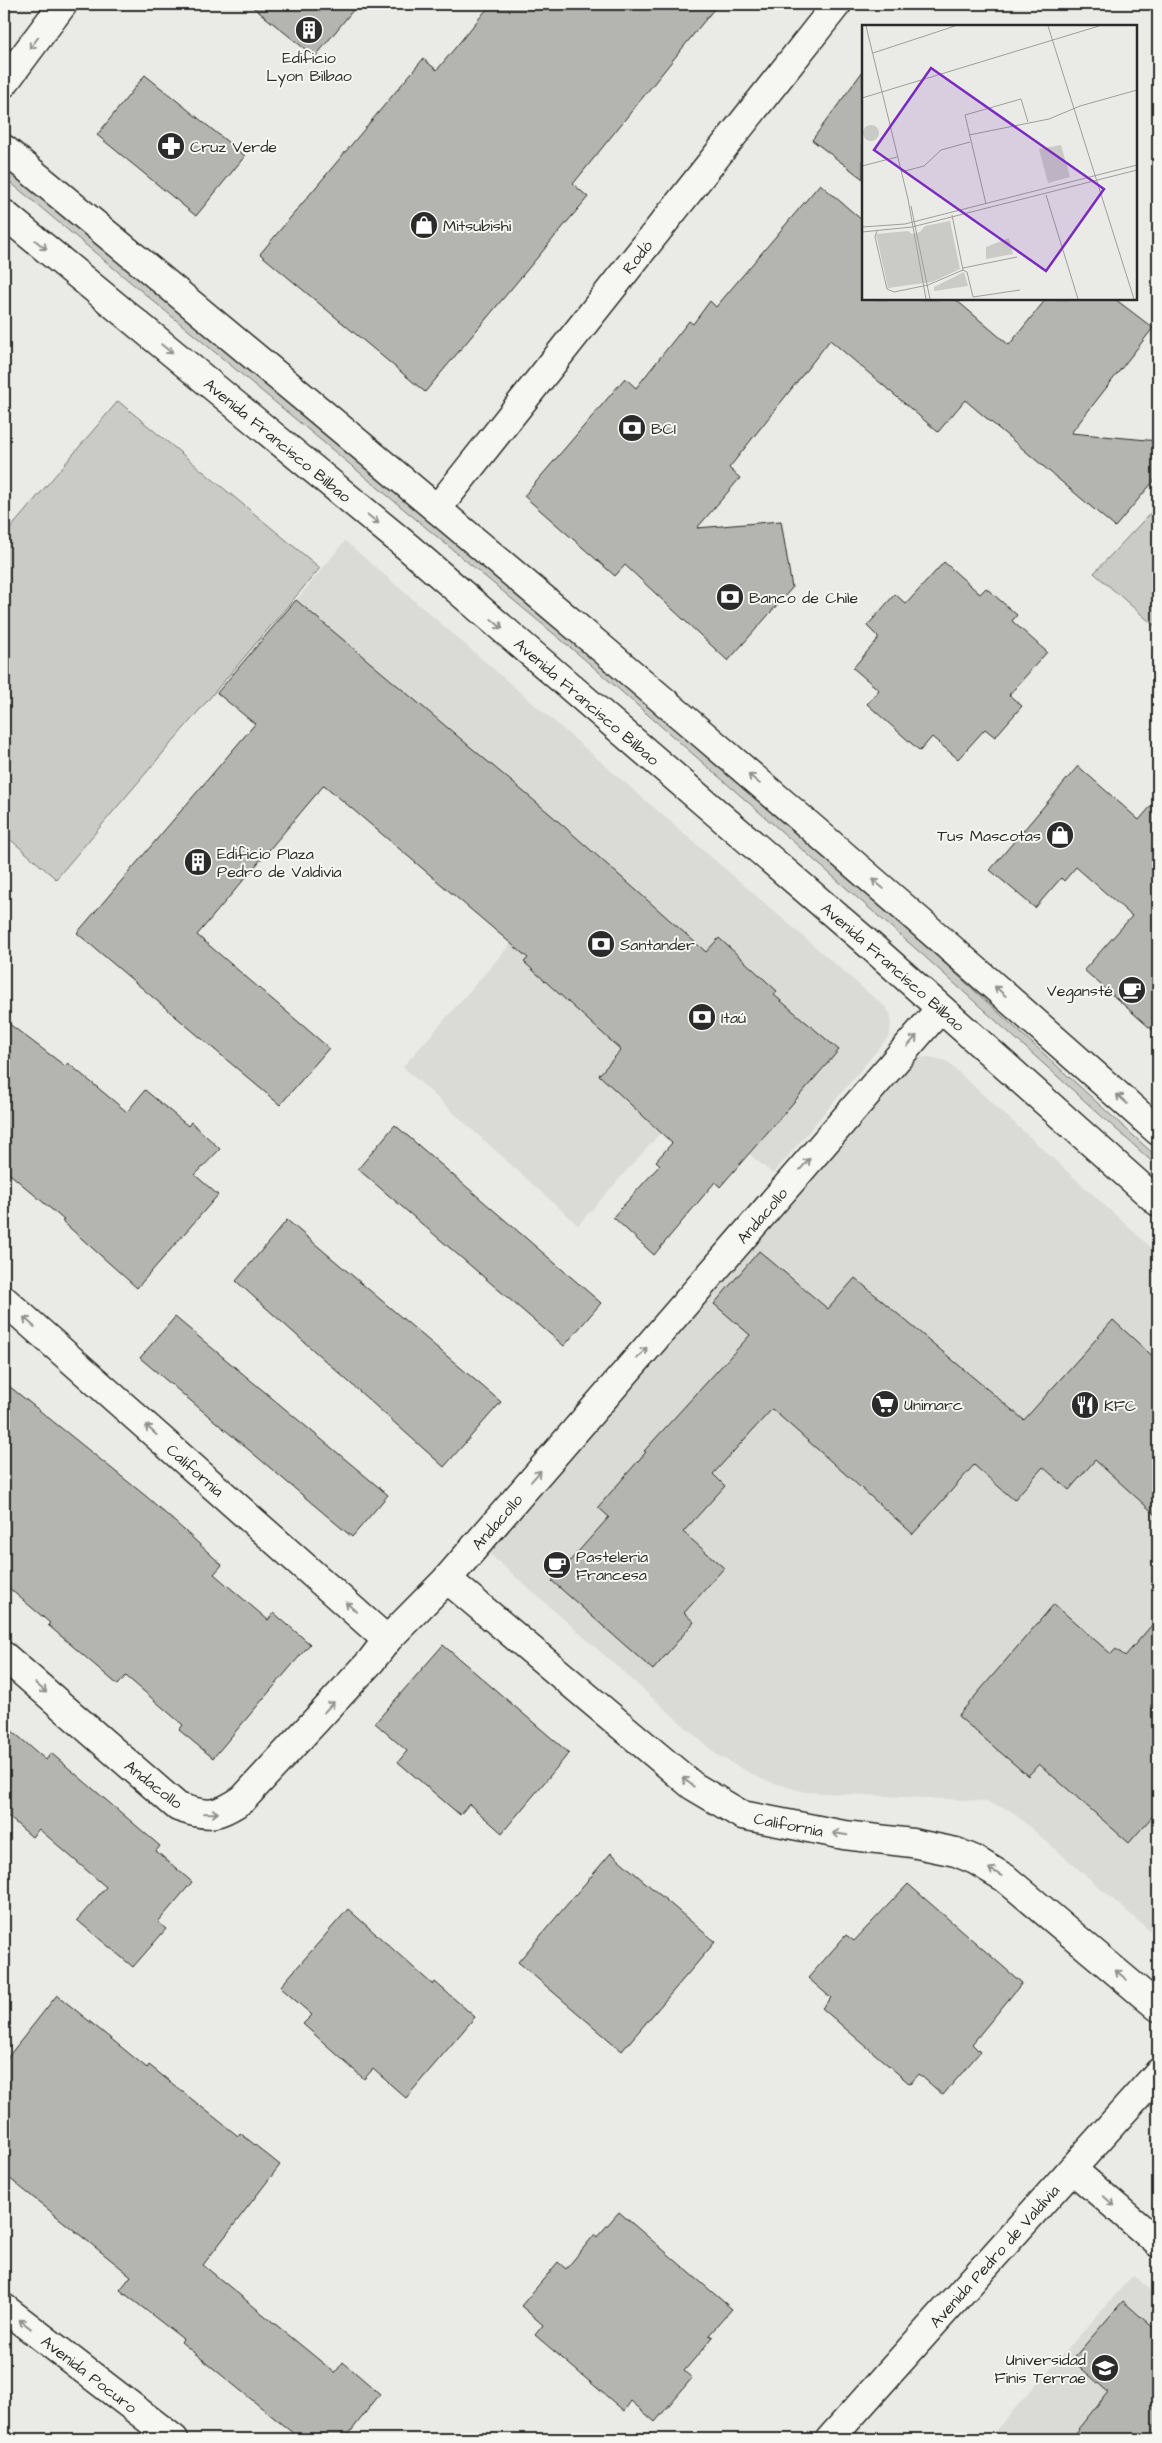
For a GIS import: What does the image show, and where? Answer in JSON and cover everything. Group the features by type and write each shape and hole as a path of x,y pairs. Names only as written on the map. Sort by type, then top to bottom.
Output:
{"main road":[{"path":"4,83 63,4"},
{"name":"Rodó","path":"437,509 837,4"},
{"path":"4,149 437,509 933,931 1158,1131"},
{"name":"Avenida Francisco Bilbao","path":"4,214 409,548 863,939 1158,1202"},
{"name":"Andacollo","path":"4,1656 172,1802 190,1811 209,1814 224,1812 243,1799 371,1661 387,1640 447,1579 940,1009"},
{"name":"California","path":"4,1300 387,1640"},
{"name":"California","path":"447,1579 693,1786 712,1799 742,1815 844,1834 912,1843 956,1852 975,1860 1006,1878 1158,2007"},
{"name":"Avenida Pedro de Valdivia","path":"830,2439 1158,2073"},
{"path":"1072,2169 1158,2243"},
{"name":"Avenida Pocuro","path":"4,2308 174,2439"}],"shaded area":[{"path":"4,165 618,679 919,940 1158,1158 1158,1167 924,956 583,658 4,177"},
{"path":"118,401 320,568 56,879 4,834 4,536"},
{"path":"1158,505 1158,629 1094,573"},
{"path":"345,541 886,1008 891,1015 890,1035 773,1174 688,1102 578,1225 403,1067 553,896 259,646"},
{"path":"930,1057 946,1061 1158,1254 1158,1938 1010,1810 983,1801 805,1792 761,1779 717,1755 489,1553 486,1545 903,1067 918,1058"},
{"name":"Universidad Finis Terrae","path":"1133,2275 1158,2297 1158,2439 988,2439"}],"building":[{"name":"Edificio Lyon Bilbao","path":"249,4 358,4 315,57"},
{"name":"Mitsubishi","path":"491,4 718,4 573,184 588,197 425,392 260,254 423,59 437,70"},
{"path":"862,72 862,178 812,140"},
{"name":"Cruz Verde","path":"145,75 245,156 196,216 97,135"},
{"path":"820,184 862,220 862,300 956,300 1009,345 1045,300 1116,300 1153,328 1071,433 1158,441 1158,476 1115,527 965,400 938,432 830,340 729,468 740,478 697,528 781,521 792,588 728,661 625,565 615,576 524,496 625,378 636,388 689,321 693,324 710,301 716,307"},
{"path":"944,562 980,594 986,588 1017,615 1012,621 1047,652 1009,695 1022,706 995,737 985,729 958,759 932,737 920,751 867,704 879,690 853,668 879,638 867,626 895,594 906,604"},
{"path":"296,600 550,814 706,952 719,938 777,991 774,995 839,1050 720,1187 715,1182 654,1255 613,1217 660,1165 656,1161 672,1143 599,1075 621,1050 524,962 528,958 324,785 197,935 329,1048 280,1105 77,933 255,724 217,693"},
{"path":"1078,766 1139,820 1158,798 1158,1035 1084,970 1132,916 1076,867 1064,881 1061,878 1035,908 990,870"},
{"path":"4,1020 65,1066 68,1063 127,1112 145,1090 188,1126 191,1122 220,1149 195,1175 218,1195 137,1288 62,1221 64,1220 4,1169"},
{"path":"395,1125 601,1303 564,1346 358,1169"},
{"path":"287,1220 501,1402 444,1467 236,1281"},
{"path":"759,1251 828,1309 855,1278 1024,1420 1113,1320 1158,1361 1158,1517 1095,1460 1069,1490 1043,1467 1014,1500 974,1465 913,1534 772,1409 713,1474 725,1486 683,1532 724,1568 684,1613 694,1622 653,1670 552,1581 609,1517 598,1507 646,1452 644,1451 750,1335 714,1304"},
{"path":"175,1317 388,1495 352,1537 140,1358"},
{"path":"4,1382 147,1497 185,1531 222,1565 214,1574 268,1620 274,1613 310,1644 213,1758 179,1730 183,1725 126,1676 118,1685 48,1625 50,1623 4,1584"},
{"path":"1054,1604 1111,1654 1116,1649 1125,1656 1158,1618 1158,1810 1129,1843 1039,1764 1028,1776 958,1716"},
{"path":"443,1645 569,1753 502,1833 469,1804 460,1815 398,1762 407,1751 375,1723"},
{"path":"4,1724 46,1760 51,1753 160,1846 156,1851 192,1882 158,1922 166,1929 133,1967 77,1920 106,1887 39,1829 32,1837 4,1813"},
{"path":"611,1853 715,1942 622,2051 518,1962"},
{"path":"908,1884 1022,1983 972,2044 980,2052 943,2095 919,2074 910,2084 847,2030 822,2008 831,1998 808,1978 846,1935 854,1941"},
{"path":"348,1909 433,1985 435,1982 475,2017 406,2098 373,2069 364,2079 303,2024 312,2015 280,1987"},
{"path":"57,1995 147,2068 149,2065 238,2136 240,2133 280,2165 203,2265 335,2373 343,2362 380,2394 345,2439 300,2439 181,2342 183,2339 120,2290 131,2276 4,2174 4,2062"},
{"path":"619,2212 732,2309 709,2335 713,2337 684,2371 692,2378 655,2422 631,2401 624,2411 535,2335 543,2325 521,2306 558,2262 566,2269 595,2234 597,2237"},
{"path":"1123,2301 1158,2332 1158,2439 1070,2439 1108,2392 1072,2360"}],"place":[{"name":"Edificio Lyon Bilbao","path":"309,30"},
{"name":"Cruz Verde","path":"171,146"},
{"name":"Mitsubishi","path":"424,225"},
{"name":"BCI","path":"632,428"},
{"name":"Banco de Chile","path":"730,597"},
{"name":"Tus Mascotas","path":"1060,835"},
{"name":"Edificio Plaza Pedro de Valdivia","path":"198,862"},
{"name":"Santander","path":"601,944"},
{"name":"Vegansté","path":"1132,990"},
{"name":"Itaú","path":"702,1017"},
{"name":"Unimarc","path":"885,1404"},
{"name":"KFC","path":"1085,1405"},
{"name":"Pasteleria Francesa","path":"557,1565"},
{"name":"Universidad Finis Terrae","path":"1105,2368"}]}
